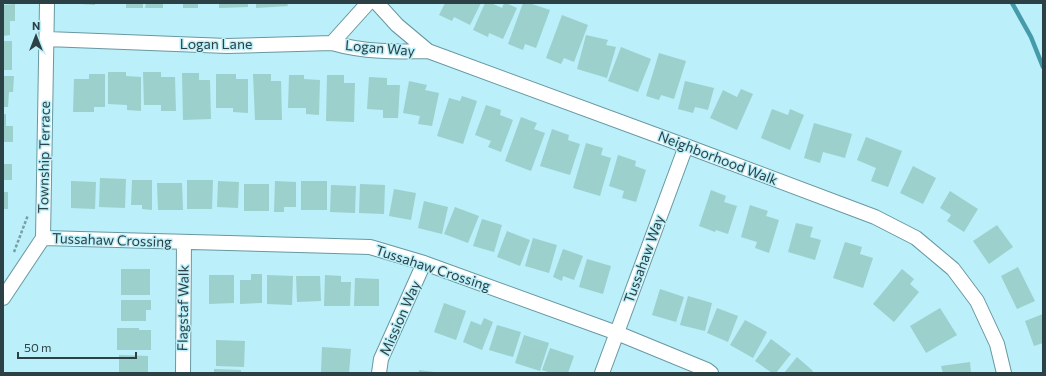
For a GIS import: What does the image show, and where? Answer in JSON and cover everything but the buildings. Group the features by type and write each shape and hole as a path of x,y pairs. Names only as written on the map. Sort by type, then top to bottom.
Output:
{"street":[{"name":"Township Terrace","path":"43,238 47,3"},
{"path":"332,43 368,3"},
{"name":"Neighborhood Walk","path":"377,3 396,24 428,51 874,217 916,238 953,269 977,301 997,344 1004,373"},
{"name":"Logan Lane","path":"47,39 227,46 332,43"},
{"name":"Logan Way","path":"332,43 351,48 399,52 428,51"},
{"name":"Tussahaw Way","path":"602,373 686,146"},
{"path":"3,298 43,238"},
{"name":"Tussahaw Crossing","path":"43,238 370,247 424,263 617,333 711,373"},
{"name":"Flagstaf Walk","path":"183,373 184,243"},
{"name":"Mission Way","path":"379,373 381,359 424,263"}],"waterway":[{"path":"1012,3 1031,37 1043,67"}]}
